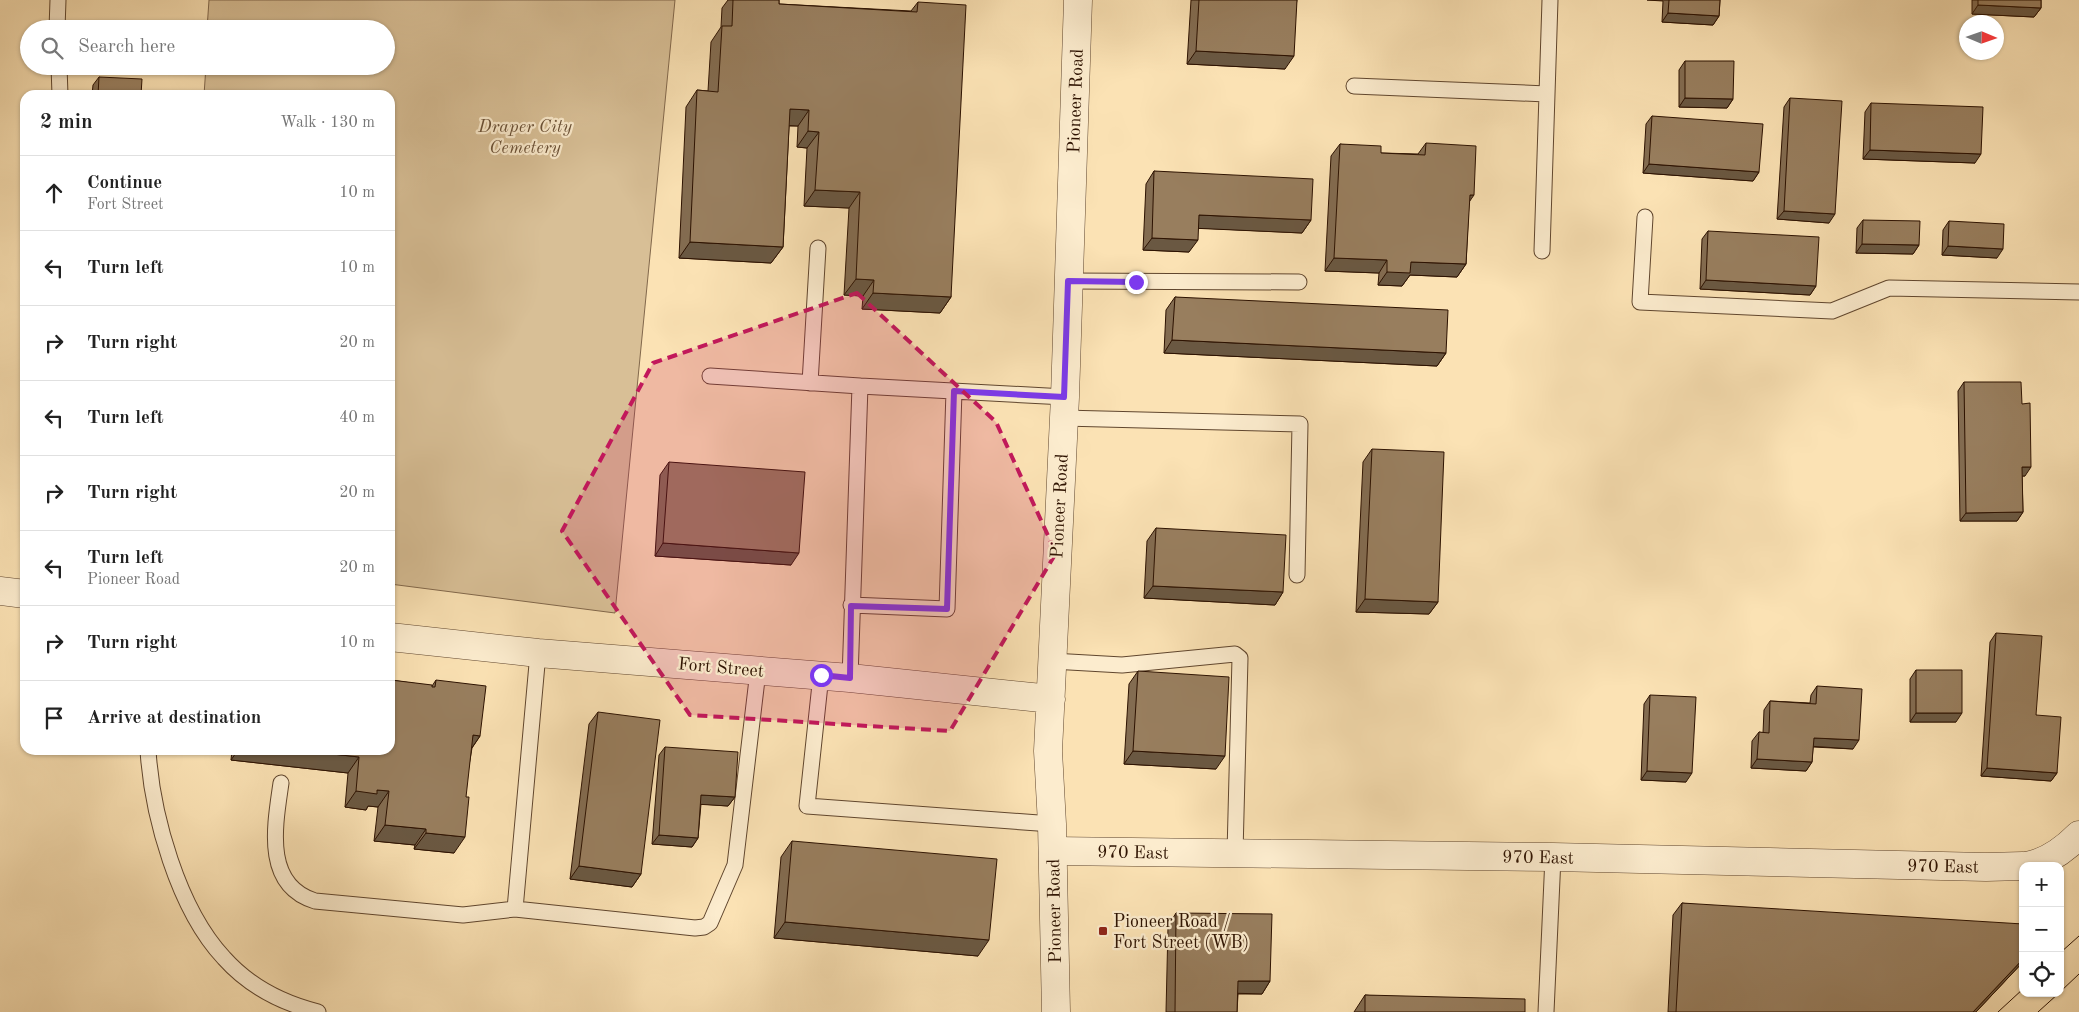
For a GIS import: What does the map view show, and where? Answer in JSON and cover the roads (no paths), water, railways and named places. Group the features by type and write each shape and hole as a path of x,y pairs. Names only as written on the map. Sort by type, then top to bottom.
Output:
{"street":[{"name":"Pioneer Road","path":"1056,1012 1048,751 1064,408 1078,0"},
{"path":"0,591 20,593"},
{"name":"Fort Street","path":"395,637 538,653 821,675 1051,700"},
{"name":"970 East","path":"2035,862 2067,846 2079,835"},
{"name":"970 East","path":"1052,838 1234,853 1553,857 1986,867 2019,865"}],"lane":[{"path":"58,0 58,20"},
{"path":"1542,251 1550,0"},
{"path":"59,75 60,90"},
{"path":"1354,86 1547,94"},
{"path":"1645,217 1640,302 1832,311 1889,288 2079,292"},
{"path":"810,383 818,248"},
{"path":"1068,281 1299,282"},
{"path":"710,376 954,391 1064,408 1300,424 1297,575"},
{"path":"850,678 860,386"},
{"path":"851,606 947,609 954,391"},
{"path":"515,909 538,653"},
{"path":"1052,661 1122,664 1235,654 1240,658 1234,853"},
{"path":"281,783 274,833 276,854 283,875 292,889 302,897 315,901 463,915 515,909 695,928 704,927 710,923 735,865 758,670"},
{"path":"821,675 807,806 1052,838"},
{"path":"149,755 155,808 165,846 179,882 208,938 223,957 259,988 285,1002 318,1012"},
{"path":"1546,1012 1553,857"}],"tram line":[{"path":"2061,952 2079,936"},
{"path":"2064,988 2079,974"},
{"path":"1998,1012 2019,993"},
{"path":"2038,1012 2055,997"}],"place":[{"name":"Pioneer Road / Fort Street (WB)","path":"1103,931"}],"park label":[{"name":"Draper City Cemetery","path":"525,136"}]}
